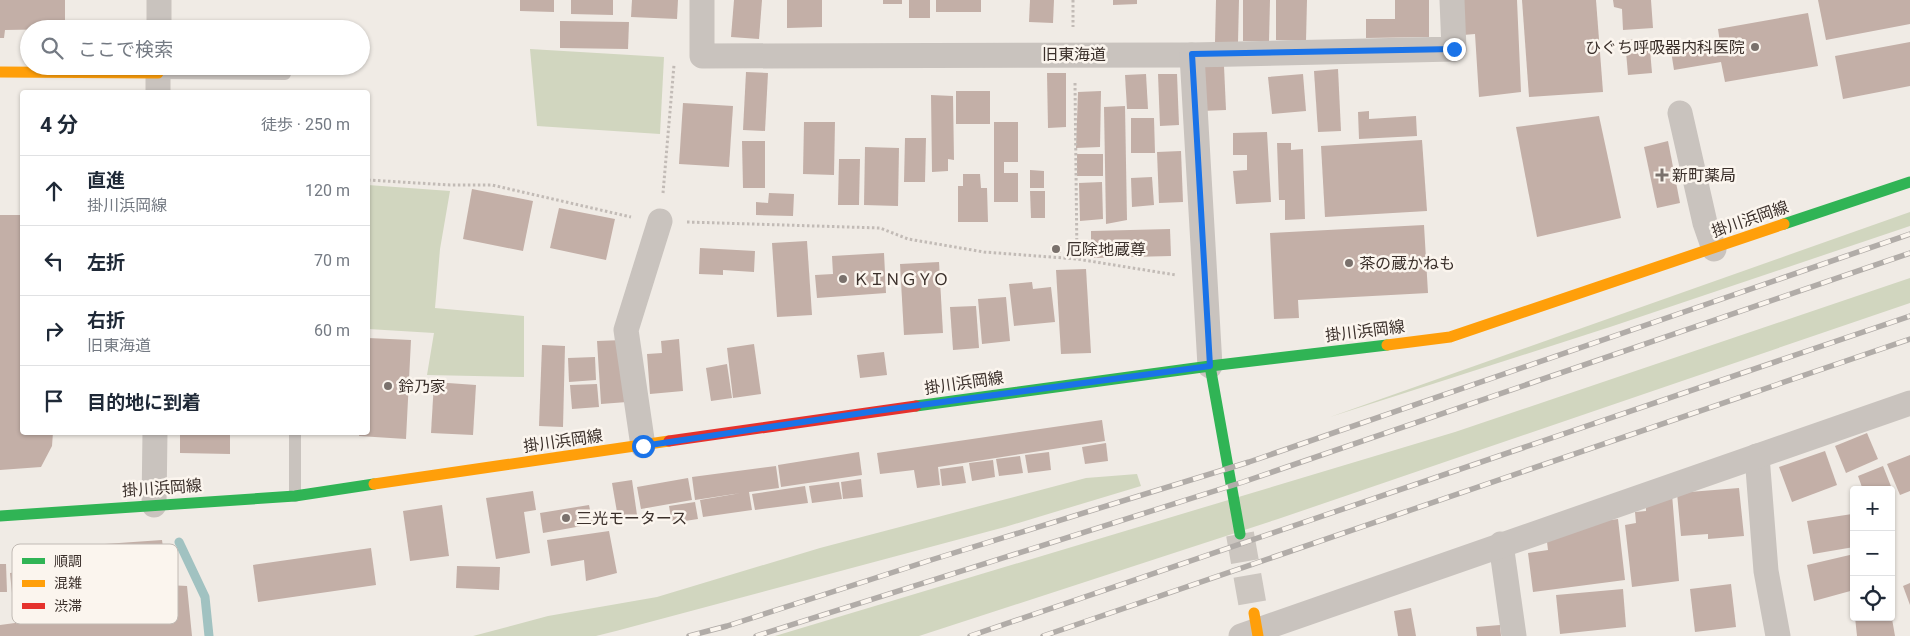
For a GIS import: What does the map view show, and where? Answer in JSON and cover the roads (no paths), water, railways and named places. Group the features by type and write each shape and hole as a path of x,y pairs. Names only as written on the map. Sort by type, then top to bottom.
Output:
{"main road":[{"path":"0,72 20,73"},
{"path":"95,75 158,77"},
{"name":"掛川浜岡線","path":"0,516 295,496 886,410 1210,366 1450,337 1910,182"},
{"path":"1210,366 1240,534"}],"street":[{"path":"158,20 159,0"},
{"name":"旧東海道","path":"702,0 702,56 1192,54 1454,49 1452,0"},
{"path":"1192,54 1210,366"},
{"path":"1680,113 1704,223 1714,249"},
{"path":"643,446 626,330 660,221"},
{"path":"1252,629 1910,402"},
{"path":"154,505 155,435"},
{"path":"1757,456 1766,571 1778,636"},
{"path":"1501,544 1514,636"}],"lane":[{"path":"158,77 243,75"},
{"path":"295,435 295,496"}],"waterway":[{"path":"179,542 205,597 209,636"}],"tunnel":[{"path":"1240,534 1254,613"}],"railway":[{"path":"689,636 727,626 931,560 1249,462 1910,234"},
{"path":"756,636 1243,482 1910,253"},
{"path":"970,636 1910,316"},
{"path":"1043,636 1910,339"}],"place":[{"name":"ひぐち呼吸器内科医院","path":"1755,47"},
{"name":"新町薬局","path":"1662,175"},
{"name":"厄除地蔵尊","path":"1056,249"},
{"name":"茶の蔵かねも","path":"1349,263"},
{"name":"ＫＩＮＧＹＯ","path":"843,279"},
{"name":"鈴乃家","path":"388,386"},
{"name":"三光モータース","path":"566,518"}]}
